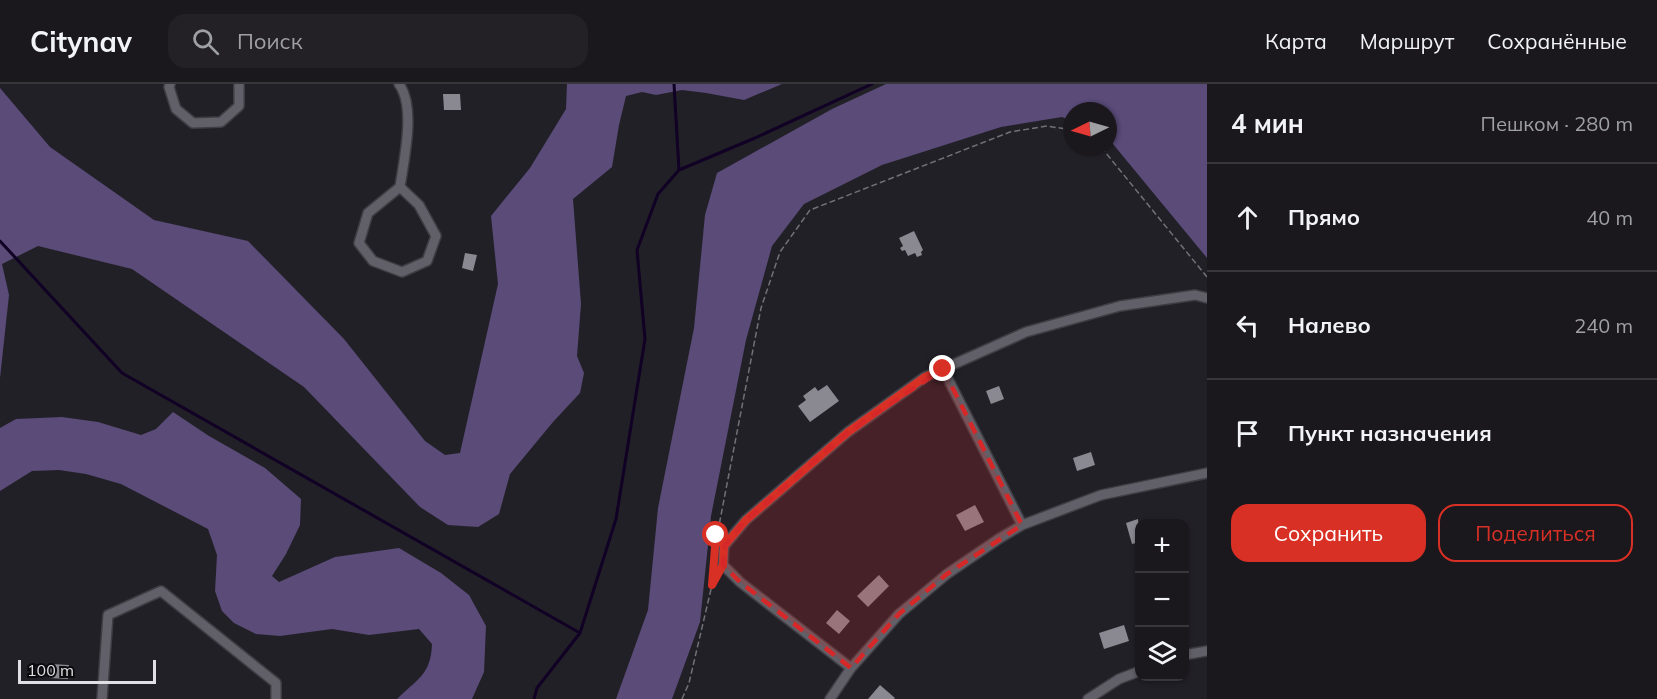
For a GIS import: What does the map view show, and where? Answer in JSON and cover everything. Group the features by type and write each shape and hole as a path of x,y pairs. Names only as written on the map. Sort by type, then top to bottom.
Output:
{"street":[{"path":"170,84 176,109 193,123 221,122 239,106 239,84"},
{"path":"399,84 405,92 408,131 400,187 369,213 359,243 373,261 402,272 427,261 436,236 419,205 400,187"},
{"path":"851,668 718,565 724,546 746,520 848,432 925,377 1026,332 1120,306 1195,295 1207,298"},
{"path":"943,369 1022,525"},
{"path":"830,699 851,668 899,614 947,574 1022,525 1101,495 1207,473"},
{"path":"102,699 108,615 161,591 276,683 276,699"},
{"path":"1189,654 1207,651"},
{"path":"1088,699 1119,679 1135,673"}],"path":[{"path":"715,545 760,308 780,252 810,210 1010,132 1047,126 1063,129"},
{"path":"1108,156 1207,277"},
{"path":"712,585 718,565"},
{"path":"682,699 689,683 718,565"}],"highlighted area":[{"path":"943,369 1022,525 947,574 899,614 851,668 740,582 723,565 724,546 746,520 848,432"}],"shaded area":[{"path":"567,84 782,84 744,100 682,90 656,95 642,92 626,96 612,167 573,199 581,304 577,356 584,373 580,393 510,474 499,514 478,527 448,525 420,507 304,387 132,269 38,246 2,264 9,295 0,378 0,88 50,147 154,220 248,241 344,339 425,441 445,455 460,453 498,284 491,216 530,168 566,109"},
{"path":"886,84 1207,84 1207,258 1117,149 1117,102 1063,102 1063,117 1001,127 882,165 804,204 772,246 746,340 711,516 700,622 672,699 616,699 648,610 658,508 694,328 705,215 717,173 832,109"},
{"path":"173,412 265,468 301,499 300,525 272,576 279,582 335,557 399,548 441,573 469,595 486,626 484,672 472,699 397,699 422,676 429,663 432,644 419,629 369,635 332,629 280,636 256,634 234,623 222,611 215,591 217,555 208,529 121,484 86,474 59,470 32,471 0,491 0,428 16,419 62,417 98,422 141,435 156,429"}],"building":[{"path":"443,94 460,94 461,110 444,110"},
{"path":"914,231 923,250 922,255 917,257 915,253 908,256 905,250 902,251 900,248 903,246 899,238"},
{"path":"465,253 477,255 473,271 462,268"},
{"path":"827,385 839,401 810,422 798,406 806,400 803,396 815,387 818,391"},
{"path":"999,386 1004,399 991,404 986,391"},
{"path":"1091,452 1095,465 1077,471 1073,458"},
{"path":"975,505 984,522 965,531 956,515"},
{"path":"1135,520 1135,543 1132,544 1126,523"},
{"path":"879,575 889,586 868,607 857,596"},
{"path":"837,610 850,621 839,634 826,623"},
{"path":"1124,625 1129,641 1104,649 1099,633"},
{"path":"50,664 69,665 68,679 49,678"},
{"path":"880,685 895,698 868,699"}],"waterway":[{"path":"534,699 537,688 580,633 616,519 645,339 637,250 658,194 679,170 674,84"},
{"path":"679,170 872,84"},
{"path":"0,241 122,373 580,633"}],"route":[{"path":"716,535 712,585 723,565 724,546 746,520 848,432 925,377 943,369"}]}
